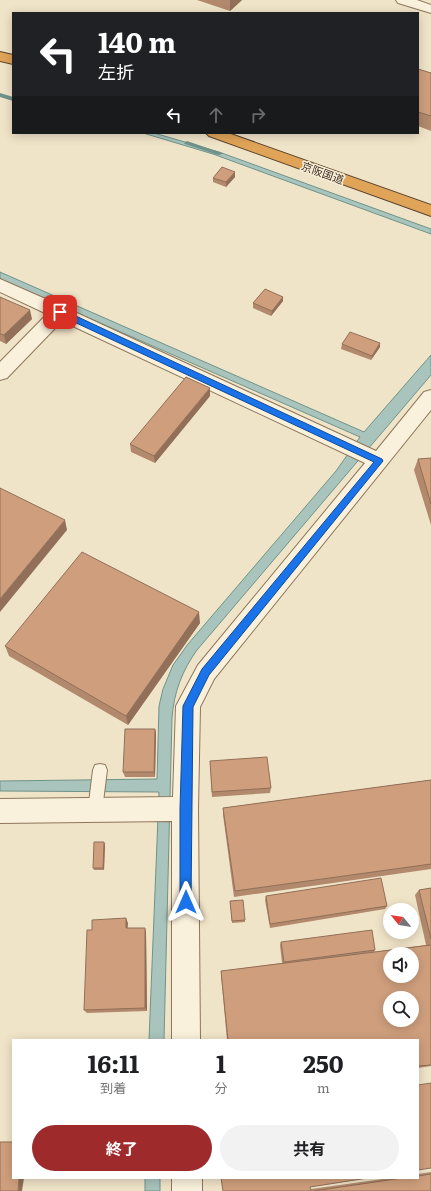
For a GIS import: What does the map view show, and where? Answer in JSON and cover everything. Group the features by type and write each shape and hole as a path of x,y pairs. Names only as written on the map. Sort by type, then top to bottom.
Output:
{"highway":[{"path":"0,42 12,46"},
{"path":"0,56 12,60"},
{"name":"京阪国道","path":"217,134 431,212"},
{"name":"京阪国道","path":"257,134 431,196"}],"street":[{"path":"403,0 431,9"},
{"path":"0,285 366,455"},
{"path":"0,374 60,312"},
{"path":"186,1039 171,809 188,706 206,672 366,455 431,397"},
{"path":"0,811 96,801 171,809"},
{"path":"187,1179 187,1191"}],"lane":[{"path":"96,801 99,773"}],"water":[{"path":"146,134 157,134 219,152 431,229 431,234 213,154"},
{"path":"0,272 364,432 431,355 431,375 197,650 183,674 175,699 172,718 164,1039 149,1039 159,792 0,791 0,781 157,779 159,706 163,689 173,665 188,644 336,471 360,437 0,279"},
{"path":"145,1179 160,1179 160,1191 145,1191"}],"building":[{"path":"419,69 431,73 431,116 419,112"},
{"path":"222,167 235,172 226,182 213,178"},
{"path":"265,289 283,297 272,311 253,303"},
{"path":"0,297 30,310 4,335 0,334"},
{"path":"350,332 380,343 372,356 342,344"},
{"path":"186,377 210,388 154,456 130,444"},
{"path":"431,458 431,504 418,459"},
{"path":"0,488 65,520 0,599"},
{"path":"82,552 199,612 126,716 5,646"},
{"path":"125,729 155,729 154,772 123,772"},
{"path":"267,757 271,788 212,792 210,761"},
{"path":"431,780 431,864 235,891 223,808"},
{"path":"94,842 104,842 103,868 93,868"},
{"path":"381,878 386,903 383,903 383,907 270,924 266,896"},
{"path":"431,888 431,939 419,890"},
{"path":"243,900 245,920 232,921 230,901"},
{"path":"126,918 126,928 145,928 145,1008 84,1010 87,930 92,930 92,920"},
{"path":"372,930 375,950 284,962 281,942"},
{"path":"431,945 431,1065 419,1066 419,1039 228,1039 221,971 383,951 383,983 419,983 419,947 415,947"},
{"path":"431,1083 431,1168 419,1170 419,1085"},
{"path":"0,1142 12,1142 12,1179 19,1179 18,1191 0,1191"},
{"path":"431,1174 431,1191 314,1191 395,1179 419,1179 419,1176"},
{"path":"221,1179 362,1179 310,1187 311,1191 223,1191"}],"waterway":[{"path":"0,95 12,99"},
{"path":"187,143 220,154"}],"route":[{"path":"60,312 379,461 206,672 188,706 186,902"}]}
